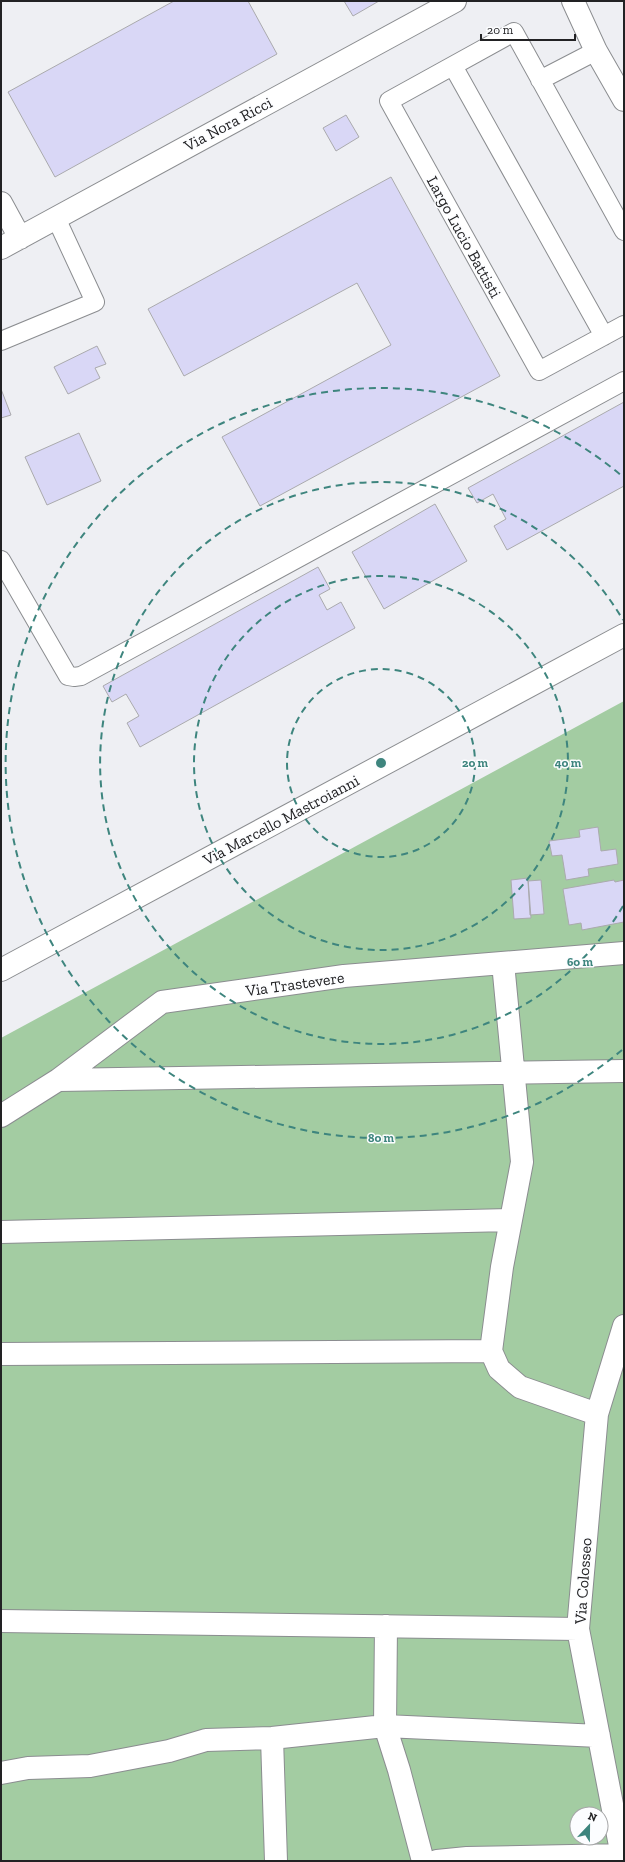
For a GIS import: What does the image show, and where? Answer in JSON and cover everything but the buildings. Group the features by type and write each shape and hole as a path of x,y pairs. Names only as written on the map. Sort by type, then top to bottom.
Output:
{"street":[{"name":"Via Nora Ricci","path":"1,248 455,1"},
{"path":"573,1 596,51 624,100"},
{"path":"1,203 20,238"},
{"name":"Via Marcello Mastroianni","path":"1,970 624,635"},
{"name":"Via Trastevere","path":"1,1116 58,1080 162,1002 344,976 624,953"},
{"path":"503,964 522,1162 502,1267 491,1350 499,1369 520,1387 597,1414"},
{"path":"58,1080 624,1070"},
{"path":"1,1232 511,1220"},
{"name":"Via Colosseo","path":"623,1858 578,1629 597,1414 624,1326"},
{"path":"1,1354 491,1350"},
{"path":"1,1621 578,1629"},
{"path":"386,1626 385,1726 399,1770 423,1861"},
{"path":"1,1773 28,1768 90,1766 169,1750 206,1740 272,1738 385,1726 599,1736"},
{"path":"272,1738 276,1861"},
{"path":"437,1861 467,1858 623,1858"}],"lane":[{"name":"Largo Lucio Battisti","path":"624,231 514,32 389,101 539,372 624,325"},
{"path":"540,80 596,51"},
{"path":"453,66 604,336"},
{"path":"1,341 95,302 56,218"},
{"path":"1,560 68,676 81,676 624,381"}],"green space":[{"path":"624,701 624,1861 1,1861 1,1038"}]}
